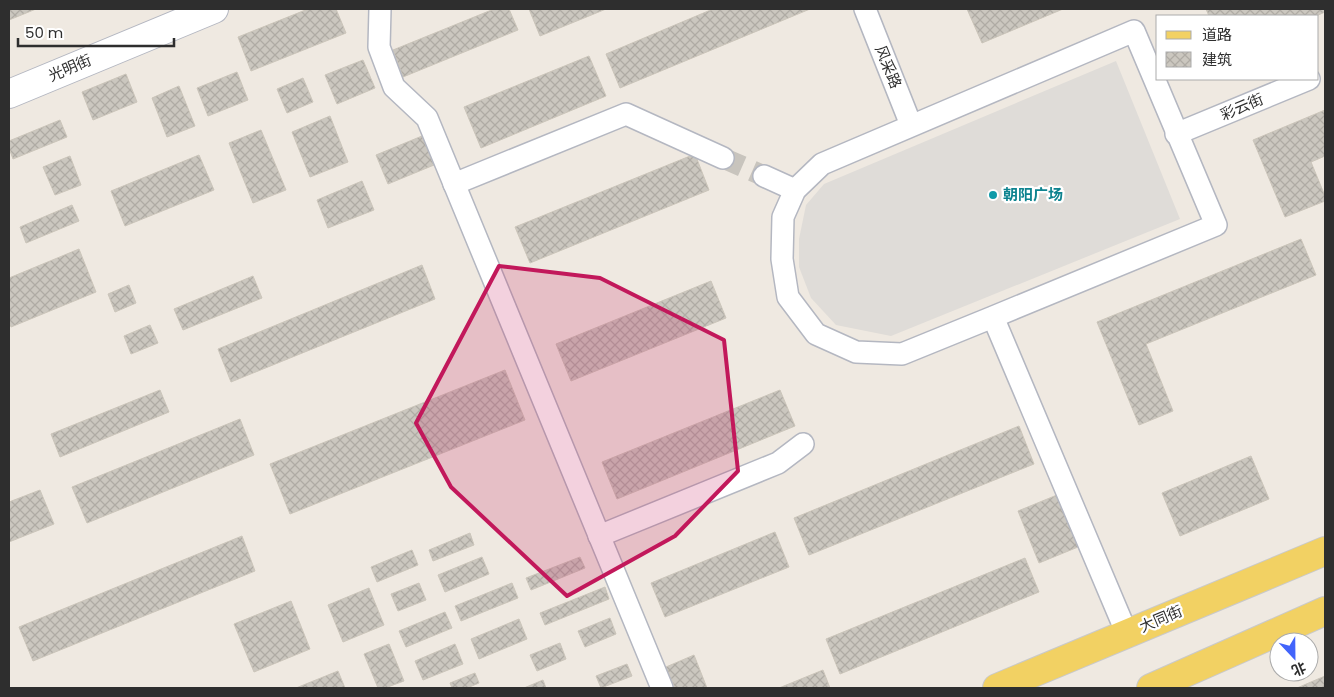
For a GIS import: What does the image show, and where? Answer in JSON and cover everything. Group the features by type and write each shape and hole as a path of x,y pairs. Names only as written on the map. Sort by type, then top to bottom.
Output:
{"main road":[{"name":"光明街","path":"9,94 209,10"},
{"name":"大同街","path":"997,688 1325,551"},
{"path":"1156,687 1325,611"}],"street":[{"path":"380,9 379,47 394,87 427,118 662,688"},
{"name":"风采路","path":"865,9 911,125"},
{"path":"1134,31 1216,225 902,354 856,352 816,334 788,297 782,259 783,217 795,190 822,164 911,125 1134,31"},
{"name":"彩云街","path":"1176,134 1307,80"},
{"path":"454,184 626,114 723,158"},
{"path":"764,176 795,190"},
{"path":"993,317 1127,634"},
{"path":"599,536 778,463 803,444"}],"highlighted area":[{"path":"499,266 600,278 724,340 738,471 675,536 567,596 451,487 416,423"}],"shaded area":[{"name":"朝阳广场","path":"1116,61 1180,219 891,336 836,325 811,298 799,267 799,239 806,205 824,184"}],"building":[{"path":"9,9 36,9 9,20"},
{"path":"308,9 336,9 346,33 251,71 238,37"},
{"path":"494,9 509,9 518,30 403,77 393,50"},
{"path":"529,9 606,9 540,36"},
{"path":"713,9 810,9 620,88 606,54"},
{"path":"967,9 1063,9 982,43"},
{"path":"1206,9 1325,9 1325,12 1318,15 1209,15"},
{"path":"589,56 606,96 481,148 464,107"},
{"path":"363,60 375,88 337,104 325,75"},
{"path":"237,72 248,100 208,116 197,88"},
{"path":"126,74 137,102 93,120 82,92"},
{"path":"303,78 313,102 287,113 277,89"},
{"path":"179,86 195,126 167,137 152,98"},
{"path":"1325,110 1325,156 1311,162 1325,196 1325,201 1285,217 1253,140"},
{"path":"330,116 348,162 310,177 292,132"},
{"path":"60,120 67,137 13,159 9,148 9,141"},
{"path":"261,130 286,190 253,203 229,143"},
{"path":"422,136 434,165 388,184 376,155"},
{"path":"695,154 709,190 530,263 515,227"},
{"path":"199,155 214,190 125,226 111,191"},
{"path":"70,156 81,185 55,195 43,167"},
{"path":"362,181 374,210 328,228 317,200"},
{"path":"72,205 79,221 26,243 20,227"},
{"path":"1301,239 1316,275 1146,344 1173,411 1139,425 1097,322"},
{"path":"79,249 96,292 11,327 9,321 9,278"},
{"path":"422,265 435,299 231,382 218,349"},
{"path":"253,276 262,298 183,330 174,309"},
{"path":"711,281 726,318 571,381 556,344"},
{"path":"129,285 136,303 115,312 108,294"},
{"path":"150,325 158,343 131,354 124,336"},
{"path":"505,370 525,420 290,514 270,464"},
{"path":"160,390 169,412 60,457 51,434"},
{"path":"780,390 795,426 617,499 602,462"},
{"path":"240,419 254,455 87,523 72,487"},
{"path":"1019,426 1034,464 809,555 794,518"},
{"path":"1251,456 1269,499 1180,536 1162,493"},
{"path":"40,490 54,524 9,542 9,502"},
{"path":"1057,495 1078,547 1039,563 1018,511"},
{"path":"775,532 789,567 665,617 651,583"},
{"path":"470,533 474,545 433,561 429,550"},
{"path":"242,536 255,571 33,661 19,627"},
{"path":"412,550 418,565 377,582 371,567"},
{"path":"482,557 489,574 445,592 438,575"},
{"path":"580,557 585,568 531,590 526,578"},
{"path":"1025,558 1039,592 840,674 826,639"},
{"path":"419,583 426,600 398,611 391,594"},
{"path":"512,583 518,598 461,621 455,606"},
{"path":"605,587 609,599 545,625 540,613"},
{"path":"369,588 384,625 343,642 328,605"},
{"path":"291,601 310,649 254,672 234,624"},
{"path":"445,612 452,628 406,647 399,631"},
{"path":"610,618 616,634 585,647 578,631"},
{"path":"519,619 527,639 479,659 471,639"},
{"path":"560,643 566,659 537,671 530,655"},
{"path":"389,644 404,681 385,688 378,688 364,654"},
{"path":"455,644 463,664 423,680 415,661"},
{"path":"694,655 707,688 675,688 666,667"},
{"path":"627,664 632,676 601,688 596,676"},
{"path":"823,670 830,688 779,688"},
{"path":"338,671 345,688 296,688"},
{"path":"475,673 479,683 467,688 452,688 450,683"},
{"path":"1325,676 1325,688 1297,688 1311,682 1319,682 1319,679"},
{"path":"543,680 546,688 524,688"}],"tunnel":[{"path":"723,158 764,176"}],"place":[{"name":"朝阳广场","path":"993,195"}]}
